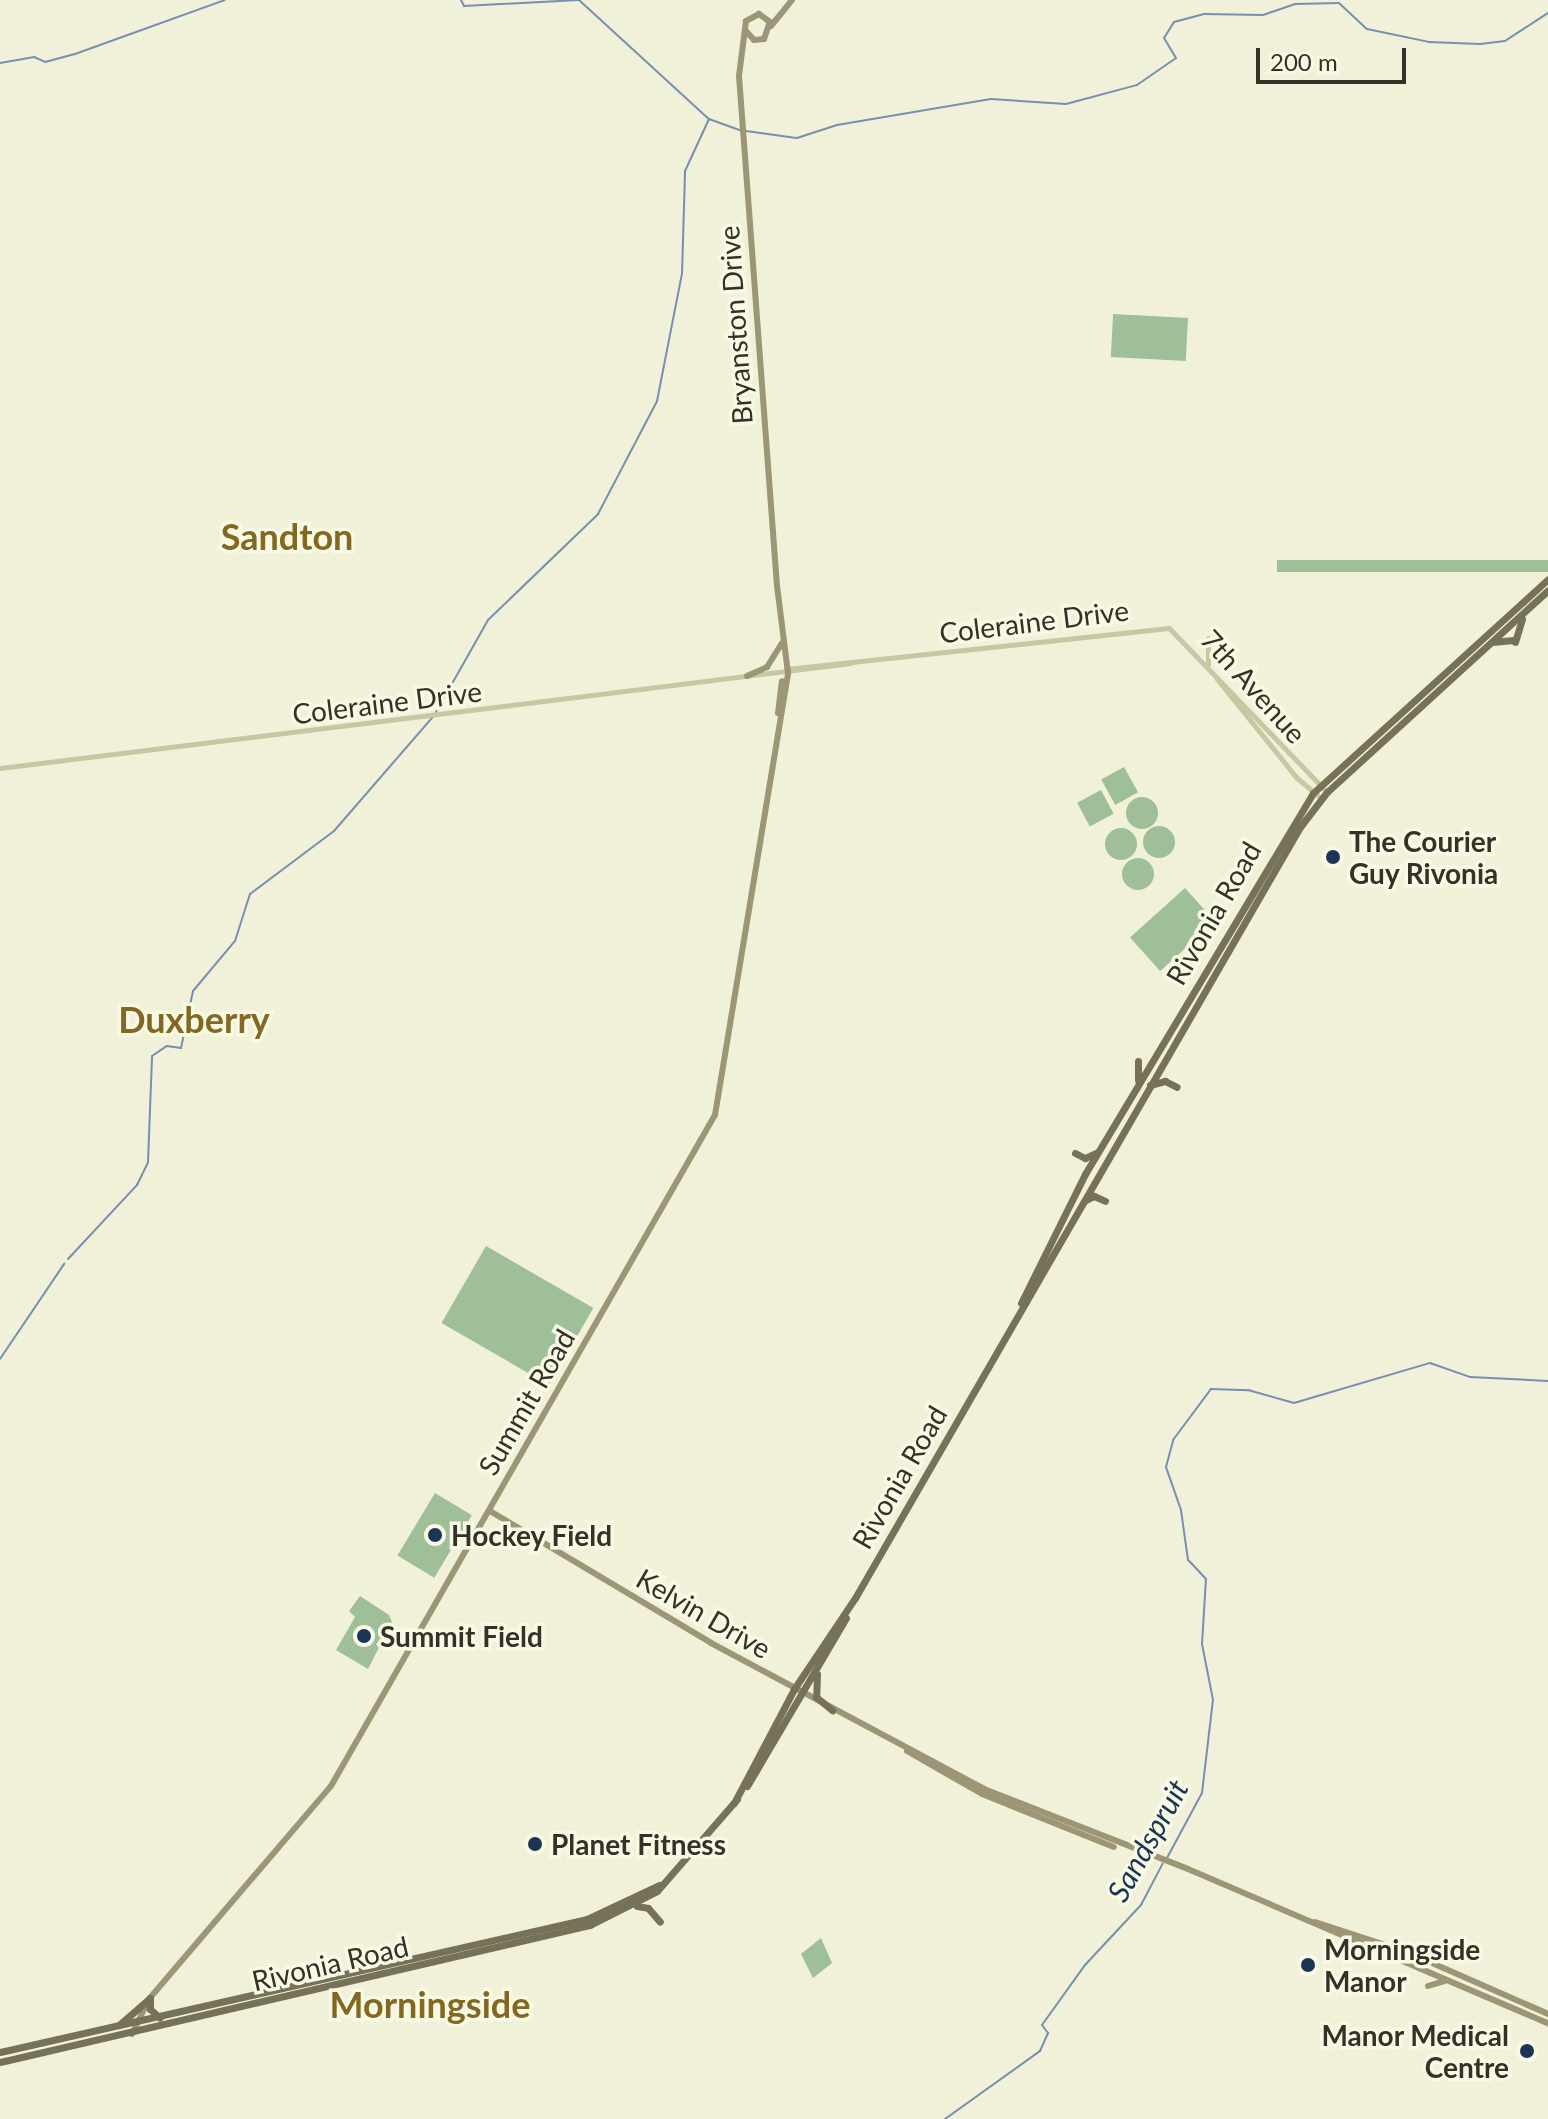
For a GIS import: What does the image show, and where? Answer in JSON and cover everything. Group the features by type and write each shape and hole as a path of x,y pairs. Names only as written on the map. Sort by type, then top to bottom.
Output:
{"main road":[{"path":"762,40 746,31 749,18 789,0"},
{"path":"740,61 762,40 789,0"},
{"path":"762,14 771,26"},
{"name":"Bryanston Drive","path":"746,31 740,61 740,110 784,672"},
{"name":"Rivonia Road","path":"1005,1337 1100,1151 1316,789 1548,579"},
{"name":"Bryanston Drive","path":"777,586 784,672"},
{"path":"1489,643 1514,641 1517,625 1546,592"},
{"name":"Rivonia Road","path":"0,2062 132,2034 590,1925 659,1885 694,1852 761,1768 1081,1204 1324,795 1546,592"},
{"path":"747,676 767,667 782,643"},
{"name":"Summit Road","path":"132,2034 150,1998 326,1793 715,1115 784,672"},
{"path":"1124,1111 1139,1076 1138,1061"},
{"path":"1150,1085 1165,1081 1177,1087"},
{"path":"1075,1153 1085,1158 1100,1151"},
{"path":"1081,1204 1094,1196 1105,1201"},
{"name":"Kelvin Drive","path":"490,1511 794,1689 1006,1799 1188,1869 1548,2023"},
{"name":"Rivonia Road","path":"734,1803 794,1689 855,1598"},
{"path":"820,1664 815,1694 832,1710"},
{"path":"640,1885 630,1904 648,1908 660,1922"},
{"name":"Rivonia Road","path":"0,2052 106,2031 587,1919 630,1904"},
{"name":"Kelvin Drive","path":"1304,1919 1407,1952 1548,2014"},
{"path":"1428,1986 1448,1981"},
{"path":"150,1998 150,2009 160,2018"},
{"path":"106,2031 129,2019 150,1998"},
{"path":"244,1999 254,2004"}],"street":[{"name":"Coleraine Drive","path":"0,768 1148,627 1174,630"},
{"name":"7th Avenue","path":"1174,630 1316,789"},
{"name":"7th Avenue","path":"1174,630 1316,789"},
{"path":"1208,638 1208,665"},
{"path":"1316,789 1324,795"}],"green space":[{"path":"1113,314 1188,318 1186,361 1111,357"},
{"path":"1277,560 1548,560 1548,572 1277,572"},
{"path":"1124,767 1138,792 1115,805 1101,780"},
{"path":"1101,790 1114,814 1090,827 1077,803"},
{"path":"1142,797 1153,802 1158,813 1153,824 1142,829 1131,824 1126,813 1131,802"},
{"path":"1159,826 1170,831 1175,842 1170,853 1159,858 1148,853 1143,842 1148,831"},
{"path":"1121,828 1132,833 1137,844 1132,855 1121,860 1110,855 1105,844 1110,833"},
{"path":"1138,858 1149,863 1154,874 1149,885 1138,890 1127,885 1122,874 1127,863"},
{"path":"1185,888 1215,921 1160,971 1130,938"},
{"path":"486,1246 593,1308 549,1385 442,1323"},
{"name":"Hockey Field","path":"435,1493 472,1515 434,1578 397,1556"},
{"name":"Summit Field","path":"360,1596 389,1615 392,1622 368,1669 336,1650 355,1617 349,1611"},
{"path":"821,1938 832,1963 813,1978 801,1954"}],"waterway":[{"path":"0,63 34,57 45,62 75,54 225,0"},
{"path":"461,0 464,6 579,0 709,119 740,130"},
{"path":"746,131 797,138 837,125 991,99 1066,104 1137,85 1176,58 1164,38 1174,22 1204,14 1263,15 1295,4 1339,3 1367,29 1429,42 1480,44 1505,41 1548,13"},
{"path":"436,712 488,620 598,514 657,401 682,274 685,171 709,119"},
{"path":"68,1259 137,1185 148,1162 152,1056 167,1046 181,1048 193,991 235,941 250,894 334,831 432,718"},
{"path":"0,1359 64,1264"},
{"name":"Sandspruit","path":"1167,1858 1202,1793 1213,1700 1202,1644 1206,1579 1188,1560 1181,1510 1166,1467 1173,1440 1211,1389 1248,1390 1294,1403 1430,1363 1470,1377 1548,1381"},
{"name":"Sandspruit","path":"945,2119 1040,2051 1048,2033 1042,2025 1085,1965 1141,1905 1163,1863"}],"place":[{"name":"The Courier Guy Rivonia","path":"1333,857"},
{"name":"Hockey Field","path":"435,1535"},
{"name":"Summit Field","path":"364,1636"},
{"name":"Planet Fitness","path":"535,1844"},
{"name":"Morningside Manor","path":"1308,1965"},
{"name":"Manor Medical Centre","path":"1527,2051"}],"district":[{"name":"Sandton","path":"287,537"},
{"name":"Duxberry","path":"194,1020"},
{"name":"Morningside","path":"430,2005"}]}
